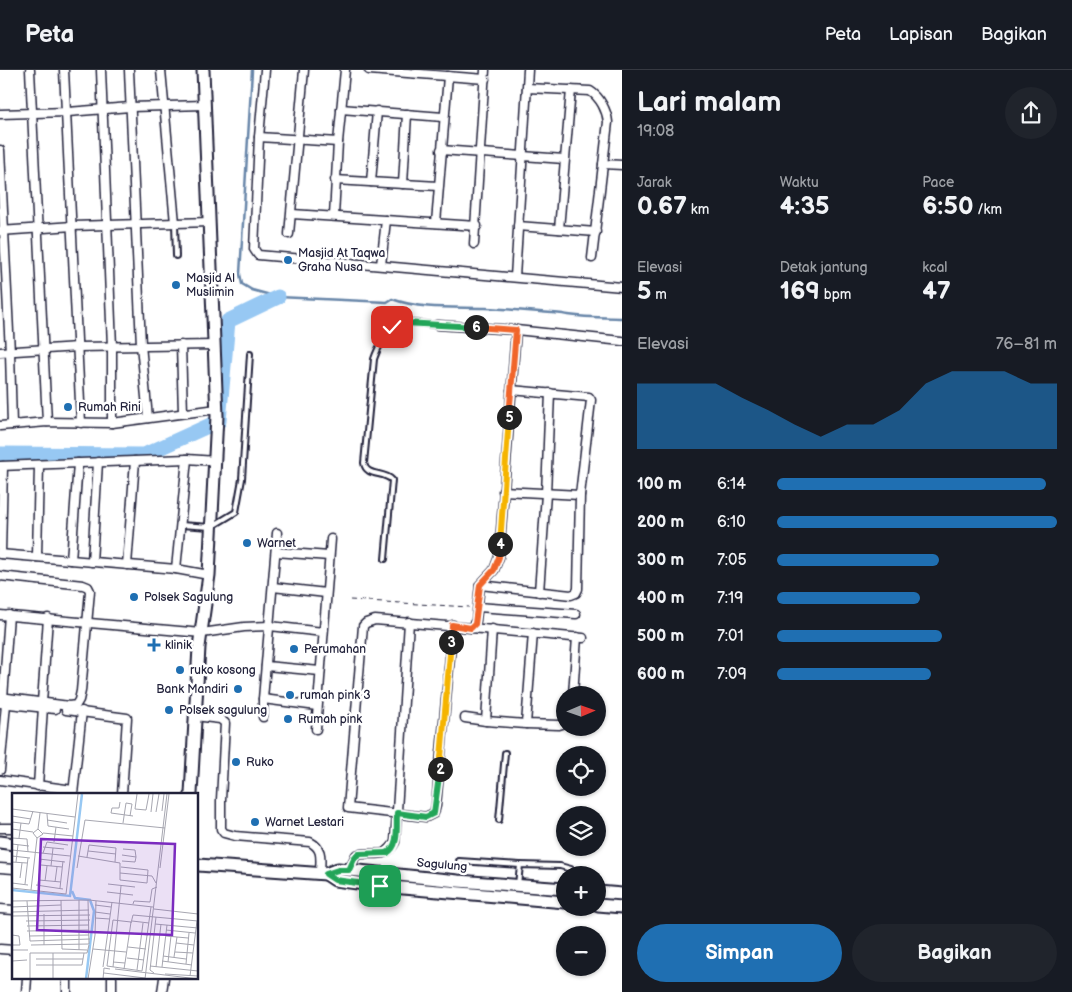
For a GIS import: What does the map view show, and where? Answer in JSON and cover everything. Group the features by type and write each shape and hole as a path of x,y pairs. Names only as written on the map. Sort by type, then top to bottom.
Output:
{"street":[{"path":"30,70 47,422"},
{"path":"64,70 68,112 81,423"},
{"path":"101,70 112,347 112,423"},
{"path":"129,70 141,345 148,418"},
{"path":"161,70 175,223"},
{"path":"191,793 195,716 209,575 217,448 215,344 203,70"},
{"path":"265,70 259,137 254,249 256,254 260,256 622,287"},
{"path":"289,234 304,70"},
{"path":"334,216 335,180 345,70"},
{"path":"369,70 486,80"},
{"path":"474,244 477,226 486,80 485,70"},
{"path":"515,277 528,70"},
{"path":"436,223 443,117 448,76"},
{"path":"527,88 587,90 593,93 606,112 608,122 592,258"},
{"path":"559,229 571,90"},
{"path":"0,114 205,105"},
{"path":"341,109 443,117"},
{"path":"371,182 377,111"},
{"path":"403,184 407,114"},
{"path":"259,137 338,142"},
{"path":"0,150 12,425"},
{"path":"441,150 564,159"},
{"path":"603,164 622,165"},
{"path":"335,180 438,186"},
{"path":"292,214 477,226"},
{"path":"381,266 386,220"},
{"path":"2,230 107,224 210,222"},
{"path":"518,226 596,232"},
{"path":"437,326 516,330 622,341"},
{"path":"471,628 476,621 480,585 494,570 499,557 516,330"},
{"path":"0,352 78,347 215,344"},
{"path":"181,345 183,413"},
{"path":"480,585 571,595 577,591 580,495 591,400 550,393 511,390"},
{"path":"539,592 546,494 550,393"},
{"path":"0,426 47,422 112,423 183,413 217,412"},
{"path":"209,575 176,569 1,554 2,466 187,459 216,461"},
{"path":"176,569 187,459"},
{"path":"127,565 135,461"},
{"path":"92,562 98,462"},
{"path":"71,560 78,463"},
{"path":"37,557 39,465"},
{"path":"503,491 580,495"},
{"path":"263,718 278,533"},
{"path":"316,729 330,539"},
{"path":"276,552 329,556"},
{"path":"0,576 88,587 90,591 79,700 76,705 42,705"},
{"path":"273,587 326,593"},
{"path":"478,607 576,614"},
{"path":"0,615 202,633 244,627 270,626 323,632"},
{"path":"0,770 3,656 9,616"},
{"path":"38,786 48,618"},
{"path":"452,625 434,813 426,817 348,808 363,626 366,623 375,620 409,622 452,625 580,637 574,686"},
{"path":"349,870 356,855 385,854 390,851 396,842 409,622"},
{"path":"486,721 492,629"},
{"path":"526,724 533,633"},
{"path":"266,666 320,671"},
{"path":"263,700 318,706"},
{"path":"2,701 127,718 122,793"},
{"path":"0,780 73,792 82,711"},
{"path":"195,716 220,719 225,723 221,800 221,829 224,833 235,836 310,842 318,846 323,874 335,880 380,886 556,901"},
{"path":"464,718 556,725"},
{"name":"Sagulung","path":"199,865 323,874 338,870 349,870 556,888"},
{"path":"606,893 622,894"},
{"path":"606,906 622,907"}],"lane":[{"path":"175,223 176,256"},
{"path":"385,559 392,480 389,477 368,471 364,463 374,359 380,346 396,324 437,326"},
{"path":"180,525 211,527 236,512 242,479 250,354"},
{"path":"499,820 505,753"},
{"path":"459,860 560,866"},
{"path":"518,885 520,865"}],"path":[{"path":"350,600 478,607"}],"waterway":[{"path":"252,70 240,274 242,284 252,290 278,297 387,302 392,299 415,305 450,308 495,308 585,317 622,318"},
{"path":"0,454 144,455 219,421 228,321 278,297"}],"place":[{"name":"Masjid At Taqwa Graha Nusa","path":"288,260"},
{"name":"Masjid Al Muslimin","path":"176,285"},
{"name":"Rumah Rini","path":"68,407"},
{"name":"Warnet","path":"247,543"},
{"name":"Polsek Sagulung","path":"134,597"},
{"name":"klinik","path":"154,645"},
{"name":"Perumahan","path":"294,649"},
{"name":"ruko kosong","path":"180,670"},
{"name":"Bank Mandiri","path":"238,689"},
{"name":"rumah pink 3","path":"290,695"},
{"name":"Polsek sagulung","path":"169,710"},
{"name":"Rumah pink","path":"288,719"},
{"name":"Ruko","path":"236,762"},
{"name":"Warnet Lestari","path":"255,822"}],"route":[{"path":"380,886 335,880 326,874 338,870 349,870 356,855 385,854 390,851 396,842 397,813 426,817 434,813 452,625 471,628 475,624 480,585 494,570 499,557 516,330 405,323 396,324 392,327"}]}
